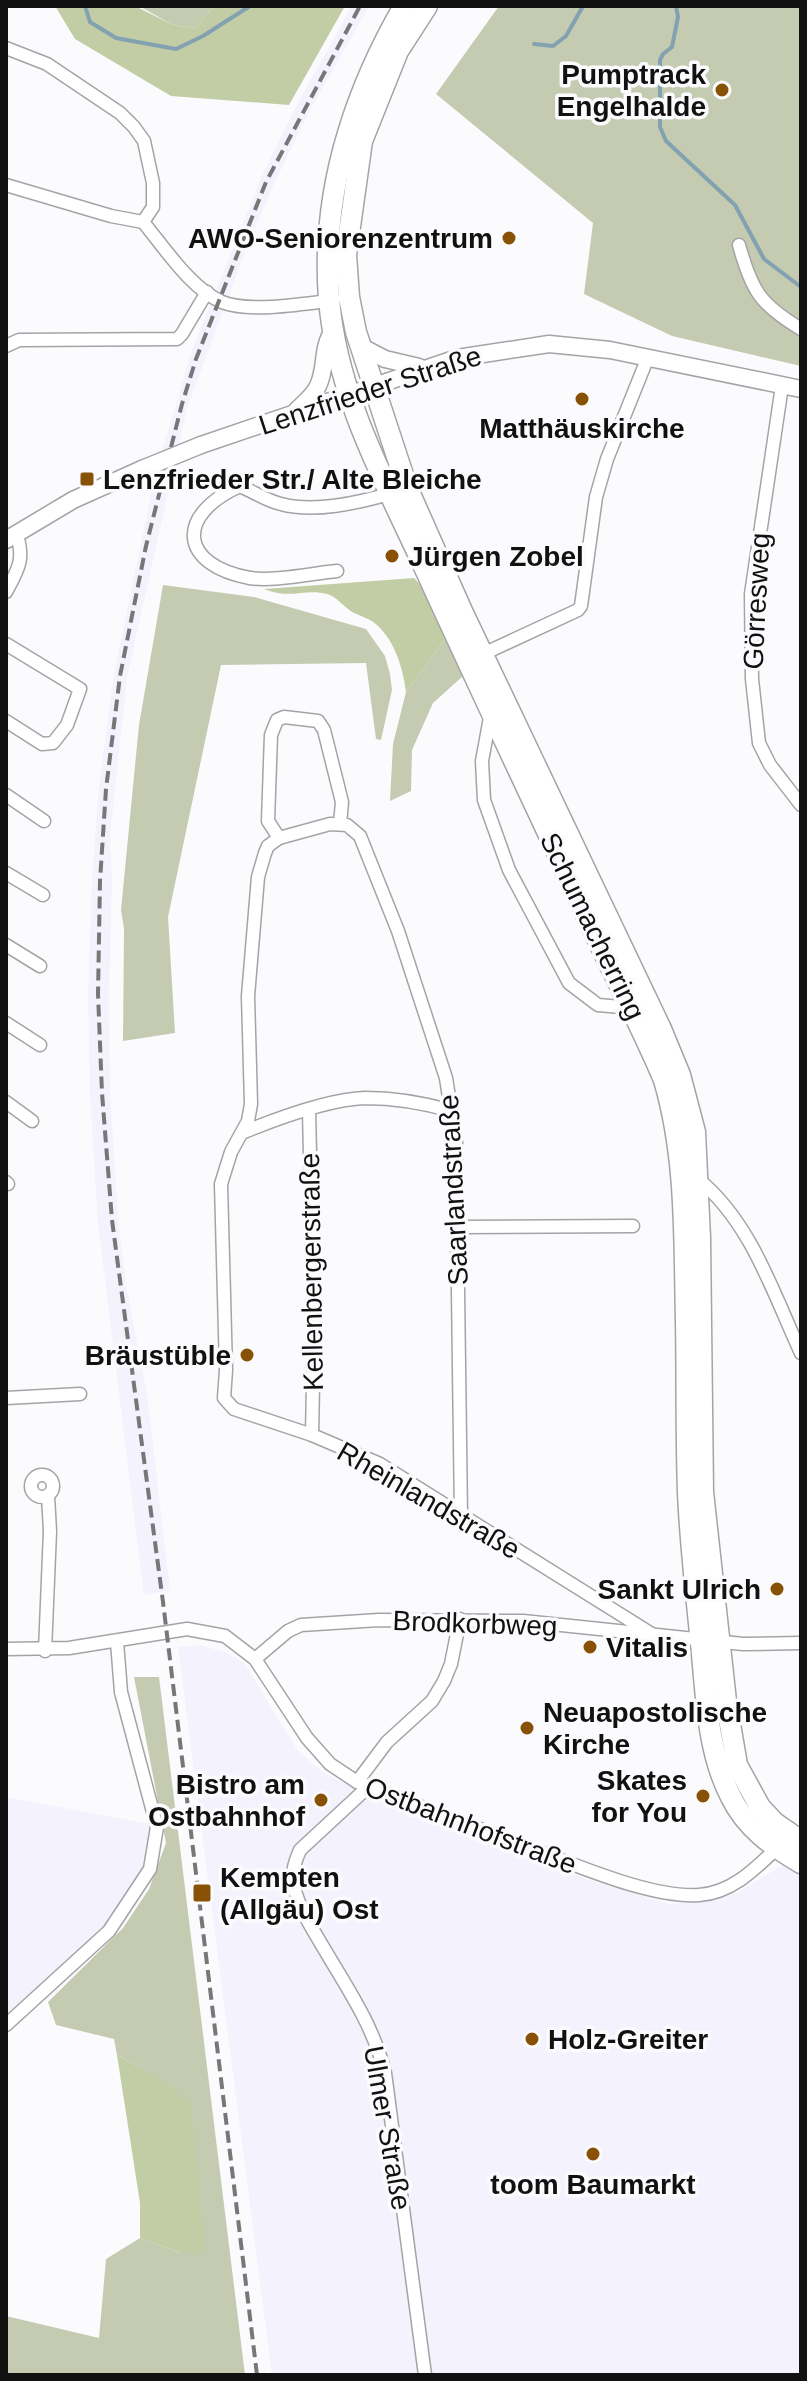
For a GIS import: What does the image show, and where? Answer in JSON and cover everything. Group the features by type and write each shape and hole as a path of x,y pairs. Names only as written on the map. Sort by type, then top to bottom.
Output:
{"main road":[{"name":"Schumacherring","path":"404,6 369,72 344,138 327,259 407,487 680,1075 695,1132 698,1179 692,1214 692,1238 710,1641 737,1765 760,1807 789,1842 801,1863"},
{"name":"Schumacherring","path":"427,6 398,51 362,141 333,331 348,393 389,494 664,1080 672,1106 692,1214"}],"street":[{"path":"6,48 47,64 120,113 134,127 144,141 153,183 153,207 143,222"},
{"path":"6,185 111,216 143,222 169,256 220,301 245,306 339,299"},
{"path":"739,245 753,288 771,311 801,329"},
{"path":"6,335 19,340 177,339 207,292"},
{"path":"296,412 317,389 323,370 324,343 333,331"},
{"path":"6,346 19,340"},
{"name":"Lenzfrieder Straße","path":"11,536 73,500 201,445 457,358 549,344 610,350 801,389"},
{"path":"360,346 393,362 425,368"},
{"path":"483,654 581,606 596,497 607,459 648,357"},
{"name":"Görresweg","path":"782,386 751,594 752,679 759,743 770,765 801,805"},
{"path":"337,571 254,579 234,574 218,568 197,549 193,538 195,523 200,512 240,486 283,505 305,507 337,505 389,494"},
{"path":"6,592 21,564 22,550 11,536"},
{"path":"6,644 80,689 67,725 53,743 42,744 6,721"},
{"path":"491,712 482,761 484,800 509,870 569,983 598,1005 629,1005"},
{"path":"284,717 318,721 324,730 342,802 340,824 317,827 274,842 268,821 271,749 273,725 284,717"},
{"path":"6,795 44,821"},
{"name":"Saarlandstraße","path":"340,824 353,828 360,836 398,931 446,1078 452,1111 458,1227 461,1516"},
{"name":"Rheinlandstraße","path":"274,842 258,877 253,922 248,996 251,1104 244,1132 231,1152 221,1184 224,1398 244,1414 312,1435 380,1464 655,1636"},
{"path":"6,873 43,895"},
{"path":"6,945 40,966"},
{"path":"6,1023 40,1045"},
{"path":"244,1132 309,1110 361,1098 393,1099 452,1111"},
{"path":"6,1102 32,1121"},
{"name":"Kellenbergerstraße","path":"309,1110 314,1334 312,1435"},
{"path":"698,1179 714,1192 741,1227 801,1353"},
{"path":"458,1227 633,1226"},
{"path":"6,1398 80,1394"},
{"path":"45,1651 50,1531 48,1496"},
{"name":"Ulmer Straße","path":"425,2375 385,2073 378,2046 366,2019 312,1928 292,1878 300,1850 362,1784 387,1742 432,1701 451,1664 460,1619"},
{"name":"Brodkorbweg","path":"255,1659 288,1631 301,1625 379,1620 523,1621 710,1641 801,1643"},
{"name":"Ostbahnhofstraße","path":"6,1649 45,1651 187,1629 225,1636 255,1659 307,1738 330,1764 362,1784 585,1868 664,1893 699,1895 717,1892 754,1870 789,1842"},
{"path":"6,2025 109,1931 150,1869 157,1827 121,1692 117,1642"}],"shaded area":[{"path":"352,6 369,6 307,116 274,184 187,408 127,677 110,835 110,1091 118,1218 126,1285 147,1394 170,1590 144,1595 98,1223 90,1095 88,994 99,785 114,674 154,480 190,355 261,178 294,110"},
{"path":"200,1645 225,1652 244,1663 297,1749 321,1771 362,1793 413,1814 586,1879 669,1904 703,1902 737,1893 786,1863 801,1872 801,2375 272,2375 178,1647"},
{"path":"6,1797 150,1824 145,1865 107,1925 6,2014"}],"green space":[{"path":"55,6 135,6 171,24 195,29 214,6 345,6 289,105 171,96 75,39"},
{"path":"139,6 214,6 195,29 171,24"},
{"path":"499,6 801,6 801,366 672,336 584,294 593,223 436,94"},
{"path":"414,578 425,590 445,639 406,692 391,642 370,620 352,612 327,594 282,594 264,589"},
{"path":"163,585 254,597 366,629 385,656 392,690 381,740 376,739 366,663 221,665 168,917 175,1033 123,1041 124,929 121,910 139,725"},
{"path":"445,639 463,676 433,703 412,750 411,791 390,801 393,744 406,692"},
{"path":"134,1677 159,1677 245,2375 6,2375 6,2316 99,2338 106,2259 140,2238 181,2253 140,2067 117,2055 114,2039 56,2025 48,2002 123,1928 149,1889 166,1843"},
{"path":"117,2055 191,2102 205,2252 181,2253 140,2238 140,2203"}],"waterway":[{"path":"85,6 90,22 116,38 176,49 250,6"},
{"path":"534,44 553,46 566,36 583,6"},
{"path":"676,6 678,17 672,47 660,60 660,127 666,141 735,205 764,259 801,287"}],"railway":[{"path":"257,2375 163,1602 112,1220 98,994 100,881 106,789 120,676 146,546 182,404 196,359 266,182 360,6"}],"place":[{"name":"Pumptrack Engelhalde","path":"722,90"},
{"name":"AWO-Seniorenzentrum","path":"509,238"},
{"name":"Matthäuskirche","path":"582,399"},
{"name":"Lenzfrieder Str./ Alte Bleiche","path":"87,479"},
{"name":"Jürgen Zobel","path":"392,556"},
{"name":"Bräustüble","path":"247,1355"},
{"name":"Sankt Ulrich","path":"777,1589"},
{"name":"Vitalis","path":"590,1647"},
{"name":"Neuapostolische Kirche","path":"527,1728"},
{"name":"Skates for You","path":"703,1796"},
{"name":"Bistro am Ostbahnhof","path":"321,1800"},
{"name":"Kempten (Allgäu) Ost","path":"202,1893"},
{"name":"Holz-Greiter","path":"532,2039"},
{"name":"toom Baumarkt","path":"593,2154"}]}
